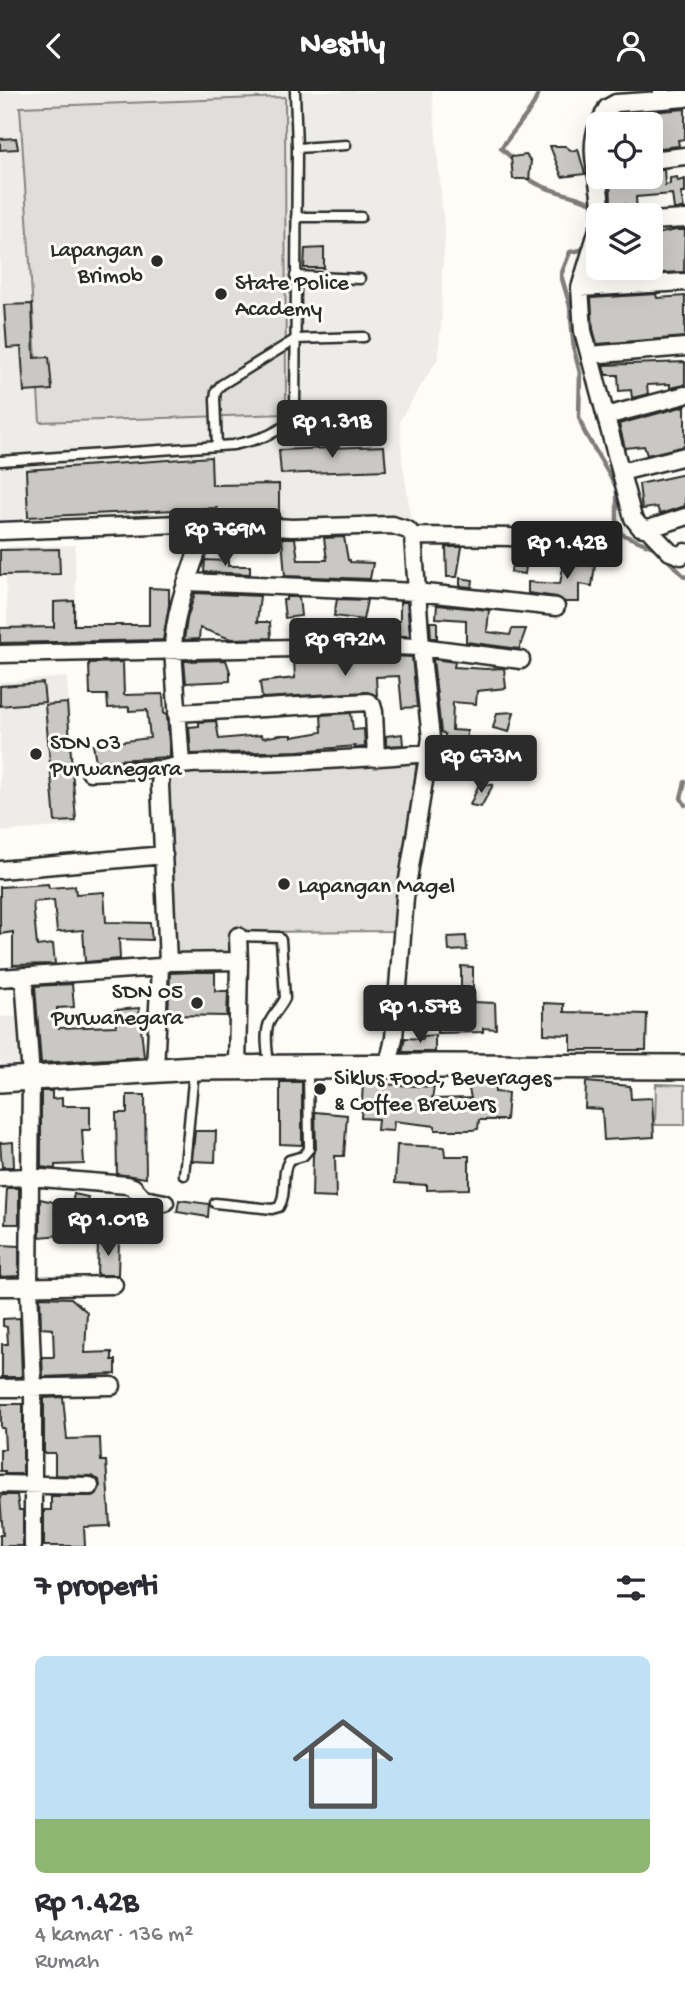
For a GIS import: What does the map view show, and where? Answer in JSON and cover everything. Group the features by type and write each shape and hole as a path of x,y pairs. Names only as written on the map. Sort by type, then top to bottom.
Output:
{"street":[{"path":"605,112 616,103 662,96 685,98"},
{"path":"663,159 685,156"},
{"path":"663,220 685,219"},
{"path":"586,268 580,288 583,331 633,517 639,527 648,529 685,517"},
{"path":"580,288 685,282"},
{"path":"590,355 685,347"},
{"path":"606,416 685,395"},
{"path":"621,472 685,456"},
{"path":"181,764 173,650 176,617 207,523"},
{"path":"0,531 207,523 292,528 392,526 408,530 413,536 431,738 405,898 394,1038 388,1066"},
{"path":"648,529 670,551 681,556 685,552"},
{"path":"413,536 600,538"},
{"path":"187,582 416,591 556,607"},
{"path":"0,654 392,646 421,647 521,660"},
{"path":"177,713 368,702 374,712 376,758"},
{"path":"90,772 164,769 181,764 254,764 430,753"},
{"path":"155,1069 164,965 164,855 160,785 164,769"},
{"path":"0,870 164,855"},
{"path":"237,1068 238,936"},
{"path":"0,978 239,961"},
{"path":"24,976 31,1078 29,1287 33,1388 33,1546"},
{"path":"0,1080 194,1068 685,1067"},
{"path":"0,1178 29,1177 127,1185 133,1187 144,1199 165,1203"},
{"path":"0,1287 114,1285"},
{"path":"0,1388 112,1386"},
{"path":"0,1484 90,1486"}],"lane":[{"path":"0,461 233,445 260,439 285,427 291,420 295,413 296,339 295,91"},
{"path":"296,148 346,145"},
{"path":"296,217 361,217"},
{"path":"295,276 360,279"},
{"path":"216,446 215,399 216,391 221,385 296,339 364,337"},
{"path":"238,936 281,939 285,998 269,1023 267,1033 270,1068"},
{"path":"215,1203 272,1209 279,1207 283,1201 285,1166 289,1160 303,1156 309,1149 307,1067"},
{"path":"184,1175 194,1068"}],"shaded area":[{"name":"State Police Academy","path":"0,91 432,91 445,238 442,313 438,358 400,420 402,459 411,518 396,522 0,531"},
{"name":"Lapangan Brimob","path":"285,97 286,414 40,422 20,107"},
{"path":"75,545 77,650 8,651 5,547"},
{"name":"SDN 03 Purwanegara","path":"67,677 78,825 0,832 0,682"},
{"name":"Lapangan Magel","path":"417,758 397,931 235,932 234,954 169,956 162,838 169,771"},
{"path":"25,1016 31,1078 0,1080 0,1017"},
{"path":"656,1084 685,1085 685,1125 655,1125"}],"building":[{"path":"685,109 685,139 678,140 679,146 663,148 663,112 650,112"},
{"path":"16,138 18,149 0,150 0,139"},
{"path":"550,146 565,146 572,151 578,149 585,174 562,177"},
{"path":"526,155 531,161 529,179 513,179 511,157"},
{"path":"663,169 665,185 670,184 670,178 677,177 678,181 685,179 685,193 681,193 684,209 674,209 672,194 636,197 636,203 611,203 610,189 663,189"},
{"path":"685,230 684,272 663,273 663,233"},
{"path":"324,248 324,268 304,268 305,249"},
{"path":"656,294 657,298 685,296 685,337 597,344 591,298"},
{"path":"32,304 34,358 49,357 52,390 24,392 21,347 7,348 4,305"},
{"path":"685,362 685,385 670,388 670,384 647,385 648,394 632,398 631,390 619,391 618,375 606,375 603,365"},
{"path":"685,406 685,446 647,455 644,446 625,448 619,424"},
{"path":"384,446 386,470 281,474 279,450"},
{"path":"211,457 212,485 279,484 279,516 217,513 217,508 28,517 26,470"},
{"path":"685,474 685,506 660,514 657,507 642,509 639,484"},
{"path":"344,537 350,562 373,563 370,579 285,576 282,538 295,538 298,560 327,560 324,538"},
{"path":"446,547 462,547 457,577 447,577"},
{"path":"514,548 528,549 525,574 511,572"},
{"path":"59,549 60,574 0,575 0,550"},
{"path":"579,555 578,562 595,565 592,586 579,584 579,602 565,602 557,597 528,593 528,582 560,584 565,556"},
{"path":"205,560 228,561 228,566 250,566 250,574 204,572"},
{"path":"460,578 473,580 472,587 460,586"},
{"path":"149,588 169,589 163,640 0,643 0,628 54,627 54,602 74,601 74,625 149,625"},
{"path":"195,593 260,596 257,622 270,622 271,638 231,639 200,628 199,639 184,640"},
{"path":"286,597 299,597 301,616 285,618 283,600 286,600"},
{"path":"337,599 367,600 363,620 334,616"},
{"path":"400,602 407,602 410,636 385,636 385,621 400,621"},
{"path":"437,605 489,610 487,632 510,635 512,629 526,629 519,649 466,642 466,620 436,618"},
{"path":"293,621 339,621 341,637 293,638"},
{"path":"430,622 437,622 437,638 431,638"},
{"path":"412,657 417,707 402,708 399,676 376,677 377,696 367,692 262,698 260,682 295,678 294,659"},
{"path":"433,659 455,662 454,667 504,668 506,688 477,691 476,704 453,702 452,730 467,731 466,753 444,752 445,734 441,732"},
{"path":"226,660 230,681 186,683 184,661"},
{"path":"123,662 124,695 163,694 170,757 96,761 93,745 150,738 147,710 108,708 107,695 90,695 89,663"},
{"path":"43,683 45,702 0,706 0,686"},
{"path":"67,703 76,821 55,822 45,705"},
{"path":"514,712 509,732 493,728 497,713"},
{"path":"351,713 353,730 364,729 365,747 191,754 189,727 199,726 199,722 216,721 219,739 261,735 263,738 280,735 292,737 322,732 321,715"},
{"path":"402,734 403,745 386,746 386,736"},
{"path":"479,784 493,785 481,807 470,805"},
{"path":"48,884 49,888 75,886 76,894 104,892 106,922 150,923 152,940 119,939 120,959 85,962 83,930 57,932 54,900 33,902 37,946 53,944 55,964 13,965 13,932 0,934 0,887"},
{"path":"466,936 467,950 449,951 448,937"},
{"path":"461,966 473,967 473,1002 495,1003 496,1029 483,1028 483,1032 437,1033 438,1002 461,1001"},
{"name":"SDN 05 Purwanegara","path":"215,972 215,991 228,991 227,1016 168,1015 170,973"},
{"path":"72,984 74,1007 57,1008 58,1028 116,1026 115,1010 139,1008 144,1057 41,1063 35,986"},
{"path":"544,1003 564,1004 564,1012 647,1014 646,1050 571,1050 571,1035 544,1034"},
{"path":"435,1035 435,1052 402,1052 405,1038 423,1039 423,1036"},
{"path":"467,1080 495,1080 495,1092 508,1093 506,1120 479,1120 478,1129 472,1130 435,1130 435,1126 394,1121 393,1131 377,1130 378,1119 361,1118 363,1083 434,1087 432,1099 471,1098"},
{"path":"280,1082 302,1082 302,1145 280,1144"},
{"path":"586,1082 630,1086 631,1099 652,1098 654,1137 604,1140 602,1109 585,1108"},
{"path":"41,1091 52,1091 52,1099 62,1098 62,1106 90,1106 90,1130 82,1130 84,1164 55,1165 55,1169 41,1167"},
{"path":"127,1095 145,1095 146,1178 117,1174 116,1113 127,1113"},
{"path":"315,1112 347,1115 344,1156 335,1156 336,1198 312,1197 313,1154 316,1149"},
{"path":"195,1131 216,1131 215,1162 192,1161"},
{"path":"13,1142 14,1167 2,1167 0,1143"},
{"path":"397,1145 444,1147 445,1156 469,1156 469,1189 427,1190 427,1185 395,1183"},
{"path":"7,1188 19,1188 19,1224 5,1224"},
{"path":"74,1194 88,1197 84,1215 70,1213"},
{"path":"40,1199 58,1203 61,1235 40,1237"},
{"path":"179,1200 209,1204 208,1217 177,1212"},
{"path":"98,1241 119,1241 118,1275 97,1275"},
{"path":"0,1245 19,1246 19,1276 0,1277"},
{"path":"40,1297 71,1298 87,1312 85,1353 112,1352 112,1360 116,1360 116,1374 43,1377 42,1357 54,1357 53,1329 41,1328"},
{"path":"20,1318 22,1377 2,1377 2,1344 8,1344 7,1327 3,1326 3,1319"},
{"path":"63,1397 67,1439 100,1438 101,1461 106,1461 110,1526 84,1527 85,1546 44,1546 44,1510 51,1510 51,1496 96,1495 100,1487 99,1480 91,1476 55,1475 55,1453 44,1453 44,1398"},
{"path":"1,1404 23,1404 23,1474 5,1474 5,1471 0,1471 0,1449 5,1449 4,1428 1,1428"},
{"path":"17,1495 19,1510 23,1510 23,1546 0,1546 0,1535 3,1535 0,1496"}],"waterway":[{"path":"514,160 501,148 531,109 538,95"},
{"path":"524,175 549,189 592,203"},
{"path":"586,245 581,250 570,252 561,275 570,306 574,350 580,373 579,417 584,431 617,488 617,520 621,534 658,549"},
{"path":"664,556 685,577"},
{"path":"685,782 681,798 685,805"}],"place":[{"name":"Lapangan Brimob","path":"157,261"},
{"name":"State Police Academy","path":"221,294"},
{"name":"SDN 03 Purwanegara","path":"36,754"},
{"name":"Lapangan Magel","path":"284,884"},
{"name":"SDN 05 Purwanegara","path":"197,1003"},
{"name":"Siklus Food, Beverages & Coffee Brewers","path":"320,1089"}]}
